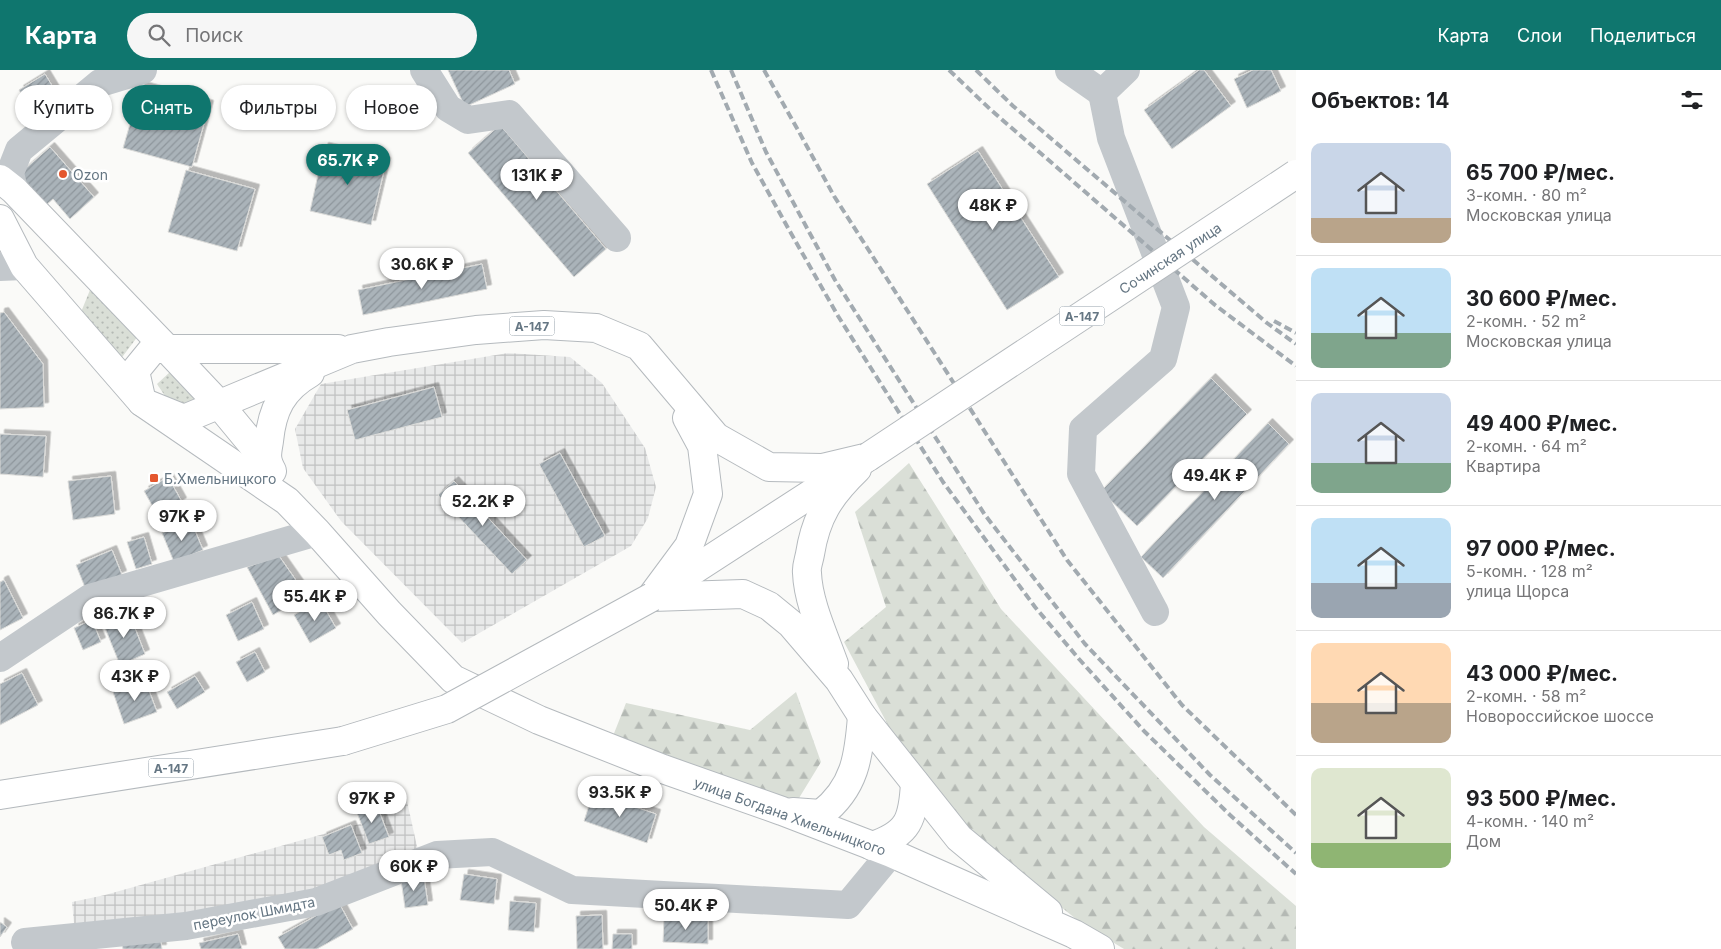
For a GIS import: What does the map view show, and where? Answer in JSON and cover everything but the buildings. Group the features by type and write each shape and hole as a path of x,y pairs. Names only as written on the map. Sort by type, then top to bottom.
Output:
{"main road":[{"name":"Сочинская улица","path":"868,457 1296,174"},
{"path":"7,185 218,403 266,460 287,501"},
{"path":"0,219 12,267 142,402 287,501"},
{"name":"А-147","path":"352,349 476,330 534,326 596,328 638,346 662,371 716,437 769,466 822,468 868,457"},
{"path":"142,402 135,371 153,349 352,349"},
{"path":"142,402 184,419 218,403 352,349"},
{"path":"266,460 271,419 282,397 301,378 352,349"},
{"name":"А-147","path":"652,597 689,546 708,494 702,446 662,371"},
{"name":"А-147","path":"0,795 343,741 447,709 652,597 868,457"},
{"name":"А-147","path":"839,680 813,604 806,572 812,540 822,511 838,487 868,457"},
{"name":"улица Богдана Хмельницкого","path":"287,501 389,613 453,679 539,720 663,769 782,811 882,850 1074,934 1100,949"},
{"name":"А-147","path":"652,597 744,594 769,606 791,624 839,680 862,716"},
{"path":"782,811 821,814 833,804 844,790 856,765 862,716"},
{"path":"862,716 959,838 1074,934"},
{"path":"882,850 889,840 904,829 914,808 915,783"}],"street":[{"path":"7,185 19,150 97,76 143,70"},
{"path":"424,70 448,108 468,120 509,114 617,238"},
{"path":"1069,70 1102,93 1111,138 1176,307 1163,359 1083,429 1081,474 1155,612"},
{"path":"1102,93 1126,70"},
{"path":"0,658 90,598 317,532"},
{"name":"переулок Шмидта","path":"25,942 186,926 316,902 436,855 492,852 572,890 848,905 882,850"}],"shaded area":[{"path":"508,353 570,357 602,383 645,448 656,487 648,518 631,546 462,643 341,521 303,468 295,429 321,384"},
{"path":"405,792 418,851 316,889 172,917 74,924 72,902 105,895 370,821 368,808"}],"green space":[{"path":"90,290 138,336 120,360 79,317"},
{"path":"170,372 197,400 175,411 157,384"},
{"path":"909,463 1001,609 1204,827 1296,906 1296,949 1124,949 1081,923 964,829 889,727 844,642 886,607 855,512"},
{"path":"796,692 821,762 796,803 611,741 626,703 750,730"}],"railway":[{"path":"711,70 752,163 788,228 838,316 943,482 1035,607 1079,659 1144,731 1230,815 1296,874"},
{"path":"731,70 766,152 835,280 985,515 1085,644 1210,775 1296,853"},
{"path":"764,70 834,196 1067,560 1182,705 1296,815"},
{"path":"949,70 991,110 1215,305 1296,366"},
{"path":"976,70 1013,106 1267,323 1296,344"},
{"path":"1274,321 1296,333"}],"place":[{"name":"Ozon","path":"63,174"},
{"name":"Б.Хмельницкого","path":"154,478"}]}
